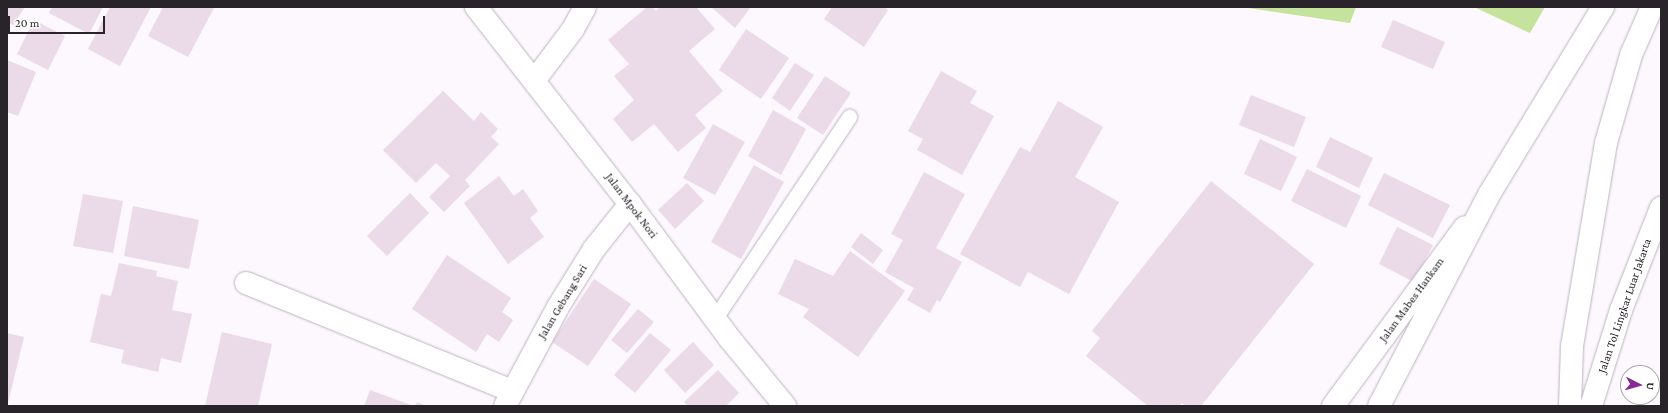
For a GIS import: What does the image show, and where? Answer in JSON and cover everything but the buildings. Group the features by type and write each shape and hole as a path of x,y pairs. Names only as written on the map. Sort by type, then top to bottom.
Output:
{"main road":[{"name":"Jalan Mpok Nori","path":"476,7 630,204 715,318 786,406"},
{"path":"534,81 573,29 585,7"},
{"name":"Jalan Mabes Hankam","path":"1380,406 1490,193 1603,7"},
{"path":"1570,406 1572,346 1606,143 1631,55 1652,7"},
{"name":"Jalan Mabes Hankam","path":"1333,406 1490,193"},
{"name":"Jalan Gebang Sari","path":"509,399 558,307 590,256 630,204"},
{"name":"Jalan Tol Lingkar Luar Jakarta","path":"1591,406 1621,310 1661,208"},
{"path":"246,282 509,399"}],"lane":[{"path":"715,318 848,116"}],"green space":[{"path":"1242,7 1356,7 1350,23"},
{"path":"1474,7 1545,7 1530,33"}]}
